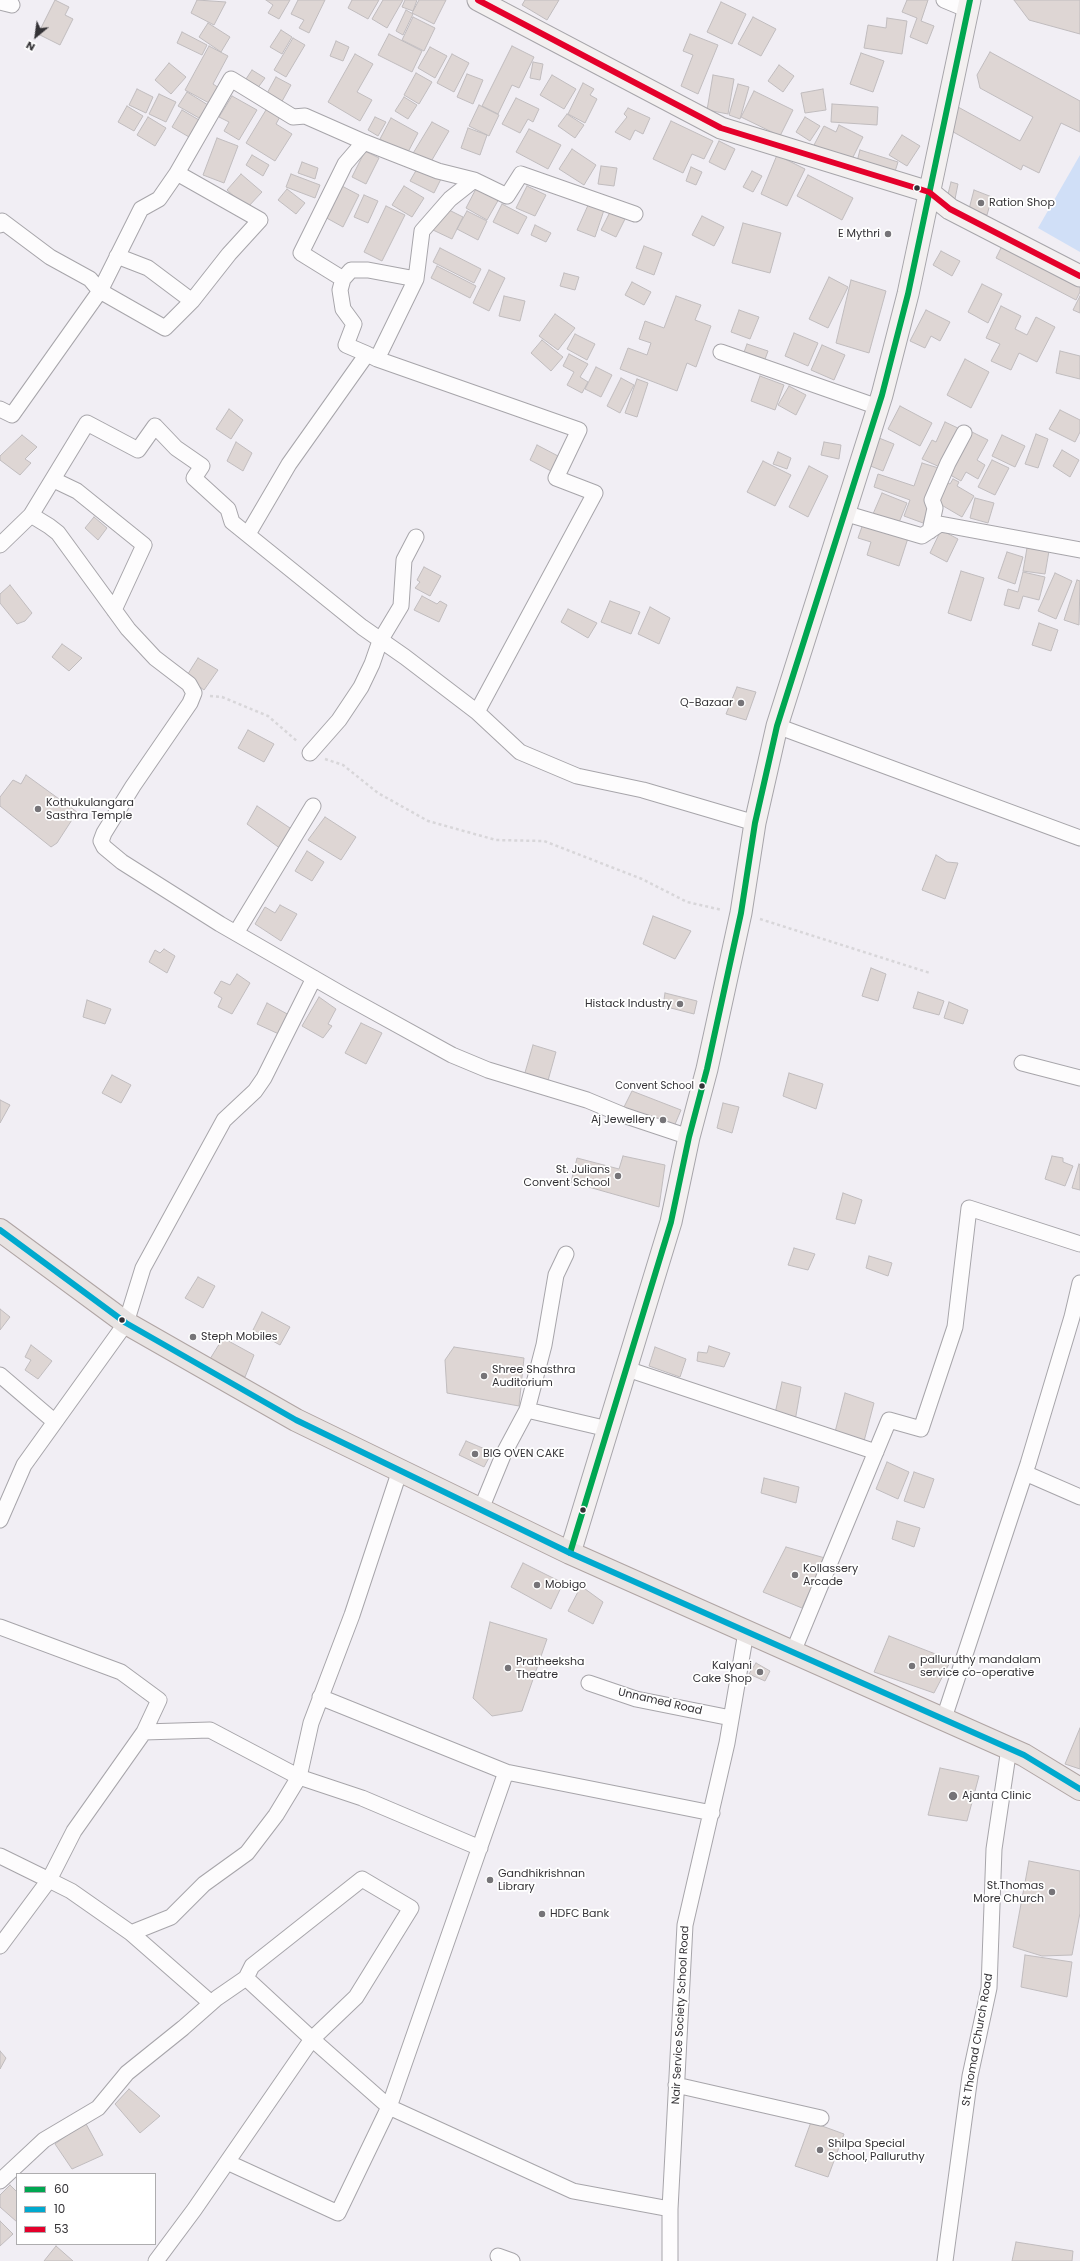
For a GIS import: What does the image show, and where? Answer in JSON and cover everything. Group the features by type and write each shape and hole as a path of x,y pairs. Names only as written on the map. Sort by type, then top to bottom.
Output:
{"main road":[{"path":"478,0 721,128 929,192 950,209 1080,276"},
{"path":"570,1553 671,1222 689,1137 707,1068 741,914 755,823 776,726 878,407 908,294 969,5"},
{"path":"0,1230 126,1323 296,1420 570,1553 746,1632 944,1718 1024,1755 1080,1790"}],"street":[{"path":"944,0 969,5"},
{"path":"0,409 12,415 100,291 141,209 159,199 177,173 231,79 293,117 305,116 364,142 438,171 474,180 507,196 521,174 635,214"},
{"path":"343,279 301,253 345,164 364,142"},
{"path":"1,222 50,258 90,279 100,291 166,328 192,301 229,254 260,220 177,173"},
{"path":"248,534 289,464 372,356 416,279 422,231 450,199 474,180"},
{"path":"118,256 148,268 192,301"},
{"path":"416,279 368,270 351,270 343,279 340,290 343,309 354,324 346,344 372,356 579,430 556,478 595,493 477,712"},
{"path":"721,352 878,407"},
{"path":"0,545 31,515 54,480 87,422 138,450 155,426 176,448 202,466 194,478 228,509 232,522 380,641 405,657 477,712 520,752 576,776 643,790 755,823"},
{"path":"930,531 935,508 932,500 948,463 964,432"},
{"path":"54,480 77,492 144,545 114,610"},
{"path":"844,513 922,536 940,524 1080,550"},
{"path":"31,515 58,533 114,610 150,652 189,684 194,693 190,703 133,786 101,841 104,847 122,862 236,933 452,1054 488,1070 587,1100 623,1115 689,1137"},
{"path":"310,753 339,720 361,687 380,641 401,606 404,560 416,537"},
{"path":"776,726 1080,838"},
{"path":"236,933 313,806"},
{"path":"0,1520 24,1465 126,1323 143,1268 224,1120 255,1091 264,1078 314,978"},
{"path":"1022,1063 1080,1078"},
{"path":"793,1652 889,1420 920,1429 955,1327 969,1208 1080,1244"},
{"path":"481,1509 504,1453 527,1410 544,1345 556,1275 566,1254"},
{"path":"944,1718 1025,1473 1072,1317 1080,1283"},
{"path":"627,1369 876,1452"},
{"path":"0,1375 55,1422"},
{"path":"527,1410 608,1429"},
{"path":"132,1934 171,1917 204,1884 247,1853 276,1815 299,1776 311,1722 352,1615 400,1470"},
{"path":"1025,1473 1080,1497"},
{"path":"0,1628 121,1672 159,1700 144,1732 74,1831 49,1880 0,1946"},
{"name":"Nair Service Society School Road","path":"670,2261 670,2209 685,1925 712,1813 746,1632"},
{"name":"Unnamed Road","path":"589,1683 636,1699 731,1718"},
{"path":"320,1697 506,1772 712,1813"},
{"path":"144,1732 210,1730 299,1776 362,1798 480,1848"},
{"name":"St Thomad Church Road","path":"945,2261 970,2076 989,1988 994,1849 1009,1748"},
{"path":"227,2162 338,2213 389,2107 506,1772"},
{"path":"0,1856 71,1891 132,1934 211,2004"},
{"path":"0,2180 44,2140 98,2108 126,2073 211,2004 246,1978 252,1966 362,1879 411,1908 356,1997 312,2039 156,2261"},
{"path":"246,1978 389,2107 573,2191 670,2209"},
{"path":"676,2085 821,2118"},
{"path":"498,2256 512,2261"}],"path":[{"path":"194,693 222,698 268,716 310,753 343,765 378,793 428,821 496,840 544,841 642,879 687,902 741,914 930,973"}],"water":[{"path":"1080,155 1080,252 1038,228"}],"building":[{"path":"55,0 69,7 65,15 73,19 60,45 38,34"},
{"path":"197,0 226,2 214,25 191,13"},
{"path":"266,0 290,0 279,19 268,13 273,5"},
{"path":"298,0 325,0 309,33 299,28 304,20 291,14"},
{"path":"352,0 379,0 368,19 348,8"},
{"path":"383,0 403,0 387,28 372,19"},
{"path":"405,0 417,0 413,11 402,7"},
{"path":"419,0 446,0 434,24 412,13"},
{"path":"525,0 559,0 547,20 522,5"},
{"path":"907,0 928,0 921,21 934,26 927,44 910,37 917,18 902,12"},
{"path":"1014,0 1080,0 1080,34 1029,20"},
{"path":"721,2 746,14 732,44 707,32"},
{"path":"406,10 413,14 403,35 396,31"},
{"path":"413,17 435,28 424,51 402,40"},
{"path":"753,17 776,29 761,56 738,44"},
{"path":"887,18 907,21 902,54 864,48 868,25 886,28"},
{"path":"208,23 230,37 221,52 199,37"},
{"path":"281,30 292,37 282,54 270,47"},
{"path":"182,32 207,45 202,55 177,43"},
{"path":"389,34 422,51 412,72 378,55"},
{"path":"690,34 718,45 698,94 681,86 693,55 683,51"},
{"path":"293,38 305,45 286,77 274,70"},
{"path":"336,41 349,47 343,61 330,56"},
{"path":"209,46 228,56 213,84 219,88 211,104 185,90"},
{"path":"512,46 534,57 519,88 512,85 498,114 482,106"},
{"path":"430,47 447,56 435,78 418,68"},
{"path":"990,52 1080,101 1080,132 1061,123 1039,173 1023,165 1021,170 948,129 958,107 1020,141 1033,117 980,88 977,75"},
{"path":"861,53 884,61 873,92 850,84"},
{"path":"355,54 373,64 357,92 372,100 360,121 328,102"},
{"path":"452,54 469,63 454,92 437,83"},
{"path":"533,62 543,64 540,80 530,78"},
{"path":"169,63 186,77 171,94 155,80"},
{"path":"779,65 794,76 783,92 768,81"},
{"path":"252,70 265,78 254,93 242,85"},
{"path":"416,73 432,82 419,104 404,95"},
{"path":"467,74 483,80 473,104 457,97"},
{"path":"552,75 576,89 564,109 540,95"},
{"path":"713,75 734,79 728,114 707,110"},
{"path":"276,77 291,85 280,105 265,97"},
{"path":"583,83 594,89 590,95 597,99 585,123 568,114"},
{"path":"738,84 749,87 740,119 729,115"},
{"path":"137,89 153,97 146,113 129,105"},
{"path":"823,89 826,110 805,113 801,93"},
{"path":"754,91 793,110 780,136 741,117"},
{"path":"187,92 208,105 199,118 178,106"},
{"path":"159,94 176,102 166,122 149,114"},
{"path":"232,96 257,110 239,140 224,131 229,122 219,117"},
{"path":"404,97 417,105 408,119 395,111"},
{"path":"516,98 539,109 533,122 528,119 520,133 502,124"},
{"path":"832,104 878,107 877,125 831,122"},
{"path":"269,105 282,113 276,124 292,134 275,161 246,143"},
{"path":"479,105 499,115 489,136 469,126"},
{"path":"127,106 143,116 134,131 118,122"},
{"path":"628,108 650,118 643,134 635,130 630,140 615,132 627,117 624,114"},
{"path":"182,110 199,120 189,137 172,127"},
{"path":"567,114 584,125 575,138 558,126"},
{"path":"148,117 166,128 155,146 137,135"},
{"path":"375,117 386,122 378,136 368,130"},
{"path":"805,117 820,126 810,141 796,132"},
{"path":"391,118 418,133 407,154 380,139"},
{"path":"671,121 713,141 704,159 692,154 683,173 653,159"},
{"path":"432,122 449,131 429,165 412,155"},
{"path":"839,125 863,137 850,163 814,145 824,126 836,132"},
{"path":"468,128 487,135 480,155 461,148"},
{"path":"529,129 561,145 548,169 516,152"},
{"path":"902,135 920,146 907,166 889,155"},
{"path":"217,138 238,146 224,183 203,175"},
{"path":"719,141 735,149 725,170 709,162"},
{"path":"572,149 596,165 584,185 559,169"},
{"path":"860,150 898,162 892,181 855,169"},
{"path":"365,151 379,158 366,184 352,177"},
{"path":"252,155 269,165 263,176 246,165"},
{"path":"777,155 805,169 787,206 761,194"},
{"path":"302,162 318,168 315,179 298,173"},
{"path":"601,166 617,168 614,186 598,184"},
{"path":"418,167 441,179 434,193 410,181"},
{"path":"691,167 702,172 696,185 686,181"},
{"path":"752,171 762,176 753,192 743,187"},
{"path":"241,174 262,192 247,208 227,190"},
{"path":"291,174 320,185 315,198 286,187"},
{"path":"808,175 853,198 842,220 797,196"},
{"path":"951,182 958,184 955,199 947,198"},
{"path":"340,185 359,195 343,227 323,216"},
{"path":"478,185 500,197 487,220 466,208"},
{"path":"404,186 424,198 412,217 392,205"},
{"path":"527,186 546,195 535,216 516,208"},
{"path":"287,189 305,203 296,214 278,200"},
{"name":"Ration Shop","path":"974,190 992,197 987,215 969,209"},
{"path":"364,195 378,201 368,223 354,217"},
{"path":"589,203 604,210 595,237 577,230"},
{"path":"502,204 527,217 518,234 493,222"},
{"path":"386,206 405,215 382,261 364,252"},
{"path":"445,208 463,217 452,239 433,230"},
{"path":"467,211 487,221 478,240 457,229"},
{"path":"610,212 625,219 616,237 601,230"},
{"path":"702,216 724,227 714,246 692,235"},
{"path":"743,223 781,233 770,273 732,263"},
{"path":"535,225 551,233 546,242 531,235"},
{"path":"1005,240 1080,279 1080,292 1076,300 996,258"},
{"path":"644,246 662,253 654,275 636,268"},
{"path":"440,248 481,269 474,283 433,262"},
{"path":"941,251 960,261 952,276 933,265"},
{"path":"437,266 476,286 470,298 431,278"},
{"path":"489,270 505,278 489,311 473,303"},
{"path":"564,273 579,277 575,290 560,286"},
{"path":"829,277 848,287 828,328 809,319"},
{"path":"851,280 886,291 869,353 836,343"},
{"path":"632,282 651,292 644,305 625,295"},
{"path":"982,284 1002,294 988,323 968,312"},
{"path":"504,296 525,301 520,321 499,316"},
{"path":"676,296 701,305 695,320 711,326 696,367 687,363 677,391 620,369 628,348 647,355 651,343 639,339 645,321 664,328"},
{"path":"1080,296 1080,313 1073,310"},
{"path":"1001,306 1021,316 1015,329 1027,335 1036,317 1055,327 1037,362 1019,353 1011,370 991,361 1000,344 986,338"},
{"path":"739,310 759,317 750,339 731,332"},
{"path":"926,310 950,322 940,341 931,336 925,348 910,341"},
{"path":"555,314 575,328 558,350 539,336"},
{"path":"794,333 818,343 808,366 785,356"},
{"path":"575,334 595,344 587,360 567,349"},
{"path":"542,340 563,357 551,371 531,353"},
{"path":"747,344 768,351 764,362 743,355"},
{"path":"822,345 845,355 834,380 811,370"},
{"path":"1060,351 1080,356 1080,379 1056,373"},
{"path":"569,354 588,364 580,377 588,382 582,393 567,385 574,372 563,366"},
{"path":"965,359 989,372 971,408 947,395"},
{"path":"596,367 612,375 601,397 585,389"},
{"path":"760,376 784,385 775,410 751,401"},
{"path":"621,378 634,385 620,413 607,406"},
{"path":"637,379 648,383 637,417 625,413"},
{"path":"789,386 806,395 796,415 778,405"},
{"path":"900,406 932,423 920,446 888,429"},
{"path":"229,409 243,420 231,439 216,429"},
{"path":"1060,410 1080,420 1080,432 1075,442 1049,429"},
{"path":"945,422 960,429 942,468 922,459 932,440 936,442"},
{"path":"968,430 988,440 977,460 985,465 978,479 966,472 961,481 945,472"},
{"path":"1036,434 1048,439 1038,468 1025,464"},
{"path":"22,435 37,447 25,459 31,463 20,475 0,460 0,456"},
{"path":"1002,435 1025,446 1015,467 992,456"},
{"path":"874,436 894,444 883,471 863,463"},
{"path":"236,442 252,453 243,471 227,461"},
{"path":"824,442 841,445 839,459 821,455"},
{"path":"537,445 558,456 551,471 530,460"},
{"path":"1062,450 1079,460 1070,477 1053,466"},
{"path":"778,452 791,458 787,469 773,464"},
{"path":"992,460 1009,468 995,495 978,487"},
{"path":"763,461 791,475 775,506 747,492"},
{"path":"922,463 942,469 923,523 904,516 910,500 874,487 878,474 914,486"},
{"path":"809,466 828,476 808,517 789,507"},
{"path":"953,479 959,482 957,486 974,496 962,517 933,500 944,481 950,484"},
{"path":"882,493 907,503 898,525 873,514"},
{"path":"975,498 994,503 988,523 970,518"},
{"path":"94,517 107,528 98,540 85,528"},
{"path":"864,521 909,535 899,566 867,555 871,542 858,538"},
{"path":"941,530 958,539 947,562 930,553"},
{"path":"1027,548 1049,551 1045,574 1023,571"},
{"path":"1007,552 1023,557 1015,584 998,578"},
{"path":"424,567 441,576 430,596 415,588 420,582 417,580"},
{"path":"961,571 984,578 971,621 948,613"},
{"path":"1023,572 1045,577 1039,600 1023,596 1019,609 1004,605 1008,589 1018,592"},
{"path":"1055,573 1072,581 1056,619 1038,611"},
{"path":"1077,580 1080,581 1079,625 1064,620"},
{"path":"10,585 32,613 25,621 17,624 0,603 0,594"},
{"path":"422,596 437,604 440,601 447,605 439,622 414,610"},
{"path":"610,601 640,612 631,634 601,622"},
{"path":"650,607 670,618 659,644 638,634"},
{"path":"568,609 597,623 588,638 561,622"},
{"path":"1039,623 1058,630 1051,651 1032,645"},
{"path":"62,644 82,658 69,671 52,657"},
{"path":"198,658 218,670 204,690 186,677"},
{"name":"Q-Bazaar","path":"737,687 756,692 746,720 726,714"},
{"path":"248,730 274,744 264,762 238,748"},
{"name":"Kothukulangara Sasthra Temple","path":"26,775 77,812 57,843 51,847 0,806 0,797 13,780 21,784"},
{"path":"257,806 293,830 281,849 247,824"},
{"path":"325,817 356,837 341,860 308,840"},
{"path":"307,851 324,862 312,881 295,871"},
{"path":"936,855 947,862 958,863 945,899 922,890"},
{"path":"280,905 297,914 281,941 255,924 265,907 275,913"},
{"path":"653,916 691,931 675,959 643,944"},
{"path":"164,949 175,956 167,973 149,962 155,950 160,953"},
{"path":"871,968 886,974 878,1001 862,996"},
{"path":"237,974 250,983 232,1014 218,1007 222,998 214,993 221,981 230,985"},
{"path":"918,992 944,1001 939,1015 913,1008"},
{"name":"Histack Industry","path":"665,993 697,1001 694,1014 663,1006"},
{"path":"319,997 336,1009 328,1024 332,1026 323,1038 302,1026"},
{"path":"87,1000 111,1009 105,1024 83,1017"},
{"path":"949,1002 968,1010 963,1024 944,1018"},
{"path":"267,1003 291,1016 281,1035 257,1024"},
{"path":"361,1023 382,1033 366,1064 345,1053"},
{"path":"533,1045 556,1052 547,1084 524,1076"},
{"path":"789,1073 823,1084 816,1109 783,1096"},
{"path":"112,1075 131,1085 121,1103 102,1093"},
{"name":"Aj Jewellery","path":"632,1091 681,1110 673,1129 623,1109"},
{"path":"0,1100 10,1105 0,1123"},
{"path":"723,1103 739,1107 732,1133 717,1128"},
{"name":"St. Julians Convent School","path":"623,1156 665,1165 659,1207 571,1182 577,1158 619,1169"},
{"path":"1052,1156 1063,1158 1063,1162 1073,1166 1065,1186 1045,1179"},
{"path":"1079,1164 1080,1165 1080,1190 1072,1188"},
{"path":"843,1193 862,1200 855,1224 836,1219"},
{"path":"794,1248 815,1254 808,1270 788,1265"},
{"path":"869,1256 892,1263 888,1276 866,1268"},
{"path":"198,1277 215,1286 203,1308 185,1298"},
{"path":"0,1309 10,1317 0,1330"},
{"path":"262,1312 290,1327 280,1345 253,1330"},
{"path":"223,1338 254,1355 245,1377 210,1359"},
{"path":"31,1345 52,1361 38,1379 25,1370 31,1360 25,1357"},
{"path":"709,1346 730,1353 724,1367 697,1361 698,1352 707,1353"},
{"name":"Shree Shasthra Auditorium","path":"454,1347 524,1358 519,1406 447,1393 445,1360"},
{"path":"655,1347 686,1359 680,1377 649,1366"},
{"path":"782,1382 801,1387 795,1421 774,1418"},
{"path":"845,1393 874,1403 863,1445 834,1436"},
{"name":"BIG OVEN CAKE","path":"466,1441 492,1452 484,1467 459,1455"},
{"path":"887,1462 909,1472 898,1499 876,1489"},
{"path":"914,1472 934,1479 924,1508 904,1501"},
{"path":"764,1478 799,1487 796,1503 761,1493"},
{"path":"897,1521 920,1528 914,1547 892,1539"},
{"name":"Kollassery Arcade","path":"786,1547 825,1558 802,1608 763,1592"},
{"name":"Mobigo","path":"523,1563 563,1583 551,1609 511,1587"},
{"path":"581,1586 603,1602 593,1624 568,1611"},
{"name":"Pratheeksha Theatre","path":"490,1622 547,1639 522,1711 492,1716 473,1698"},
{"name":"palluruthy mandalam service co-operative","path":"889,1636 951,1660 934,1693 874,1672"},
{"name":"Kalyani Cake Shop","path":"756,1663 770,1671 765,1681 749,1674"},
{"path":"1080,1728 1080,1769 1065,1764"},
{"name":"Ajanta Clinic","path":"940,1768 979,1776 967,1821 928,1815"},
{"name":"St.Thomas More Church","path":"1029,1861 1080,1871 1080,1913 1072,1955 1042,1956 1013,1947"},
{"path":"1025,1955 1072,1962 1067,1997 1021,1987"},
{"path":"0,2051 6,2058 0,2069"},
{"path":"129,2089 160,2116 140,2133 115,2104"},
{"path":"85,2122 103,2155 72,2169 55,2144"},
{"name":"Shilpa Special School, Palluruthy","path":"811,2122 844,2134 828,2177 795,2166"},
{"path":"10,2185 16,2191 16,2221 0,2207 0,2195"},
{"path":"0,2221 13,2234 0,2246"},
{"path":"1016,2242 1073,2251 1072,2261 1012,2261"},
{"path":"56,2246 73,2261 44,2261"}],"transit line":[{"name":"53","path":"478,0 721,128 929,192 950,209 1080,276"},
{"name":"60","path":"570,1553 671,1222 689,1137 707,1069 741,913 755,823 777,726 882,395 908,294 970,0"},
{"name":"10","path":"0,1230 126,1323 296,1420 570,1553 1024,1755 1080,1789"}],"place":[{"name":"Ration Shop","path":"981,203"},
{"name":"E Mythri","path":"888,234"},
{"name":"Q-Bazaar","path":"741,703"},
{"name":"Kothukulangara Sasthra Temple","path":"38,809"},
{"name":"Histack Industry","path":"680,1004"},
{"name":"Convent School","path":"702,1086"},
{"name":"Aj Jewellery","path":"663,1120"},
{"name":"St. Julians Convent School","path":"618,1176"},
{"name":"Steph Mobiles","path":"193,1337"},
{"name":"Shree Shasthra Auditorium","path":"484,1376"},
{"name":"BIG OVEN CAKE","path":"475,1454"},
{"name":"Kollassery Arcade","path":"795,1575"},
{"name":"Mobigo","path":"537,1585"},
{"name":"palluruthy mandalam service co-operative","path":"912,1666"},
{"name":"Pratheeksha Theatre","path":"508,1668"},
{"name":"Kalyani Cake Shop","path":"760,1672"},
{"name":"Ajanta Clinic","path":"953,1796"},
{"name":"Gandhikrishnan Library","path":"490,1880"},
{"name":"St.Thomas More Church","path":"1052,1892"},
{"name":"HDFC Bank","path":"542,1914"},
{"name":"Shilpa Special School, Palluruthy","path":"820,2150"}]}
